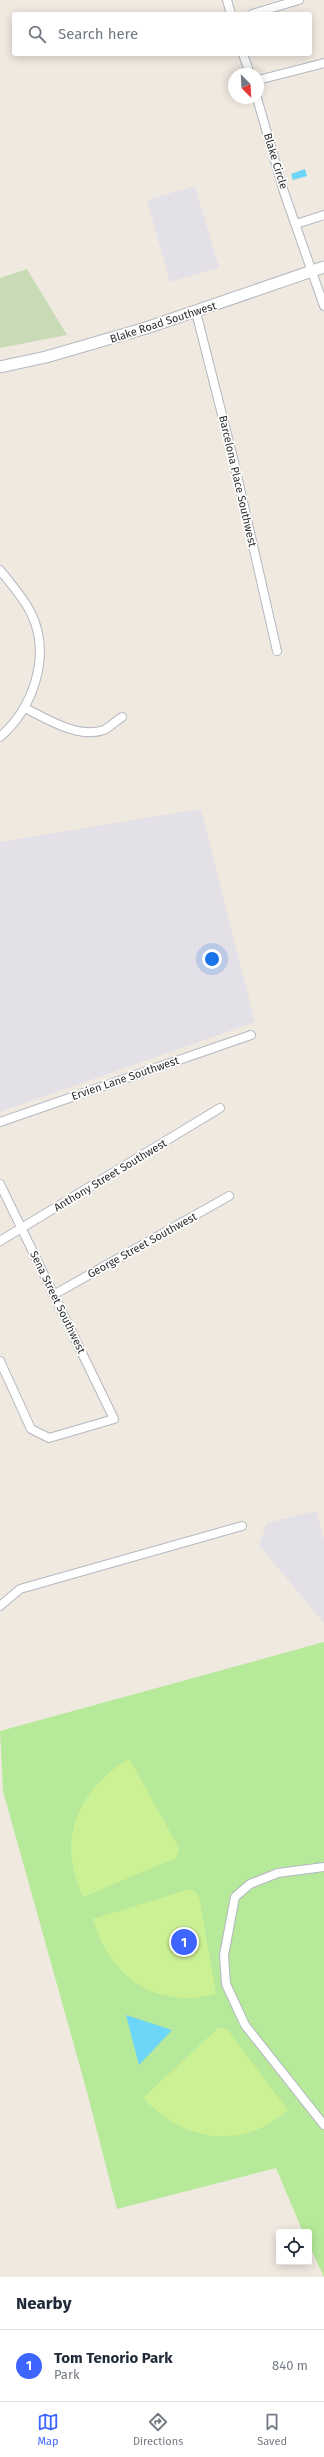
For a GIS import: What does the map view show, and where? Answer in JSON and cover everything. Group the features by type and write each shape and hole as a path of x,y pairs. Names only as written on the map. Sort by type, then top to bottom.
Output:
{"main road":[{"name":"Blake Road Southwest","path":"0,367 96,343 196,312 324,267"}],"street":[{"path":"227,0 230,12"},
{"path":"259,12 299,0"},
{"path":"245,56 248,68"},
{"path":"264,79 324,64"},
{"name":"Blake Circle","path":"259,104 296,224 324,306"},
{"path":"296,224 324,215"},
{"name":"Barcelona Place Southwest","path":"196,312 234,462 277,651"},
{"path":"0,570 24,601 32,616 37,632 37,676 30,698 11,728 0,737"},
{"path":"25,708 72,729 88,731 106,729 122,717"},
{"name":"Ervien Lane Southwest","path":"0,1122 251,1035"},
{"name":"Anthony Street Southwest","path":"0,1241 220,1108"},
{"name":"Sena Street Southwest","path":"0,1184 55,1294 114,1419 49,1438 31,1429 0,1361"},
{"name":"George Street Southwest","path":"55,1294 229,1196"},
{"path":"0,1606 20,1589 242,1526"},
{"path":"324,1867 278,1873 250,1884 235,1897 224,1955 226,1984 245,2025 324,2125"}],"shaded area":[{"path":"195,186 219,268 170,282 147,200"},
{"path":"201,809 255,1022 0,1112 0,842"},
{"path":"316,1511 324,1539 324,1623 259,1545 267,1523"}],"green space":[{"path":"27,269 67,335 0,348 0,278"},
{"path":"324,1642 324,2277 312,2251 312,2229 302,2229 276,2168 117,2209 87,2092 3,1791 0,1731"},
{"path":"129,1758 179,1848 176,1858 83,1897 75,1876 71,1856 72,1836 76,1818 84,1802 96,1786 111,1771"},
{"path":"190,1889 198,1894 200,1902 216,1994 194,1998 174,1997 155,1993 138,1984 123,1972 100,1940 93,1919"},
{"path":"218,2028 227,2029 288,2110 270,2123 251,2132 232,2136 213,2136 195,2132 176,2124 159,2113 143,2098"}],"water":[{"path":"305,169 307,176 293,180 291,174"},
{"path":"126,2015 172,2030 139,2065"}],"place":[{"name":"Tom Tenorio Park","path":"184,1942"}]}
